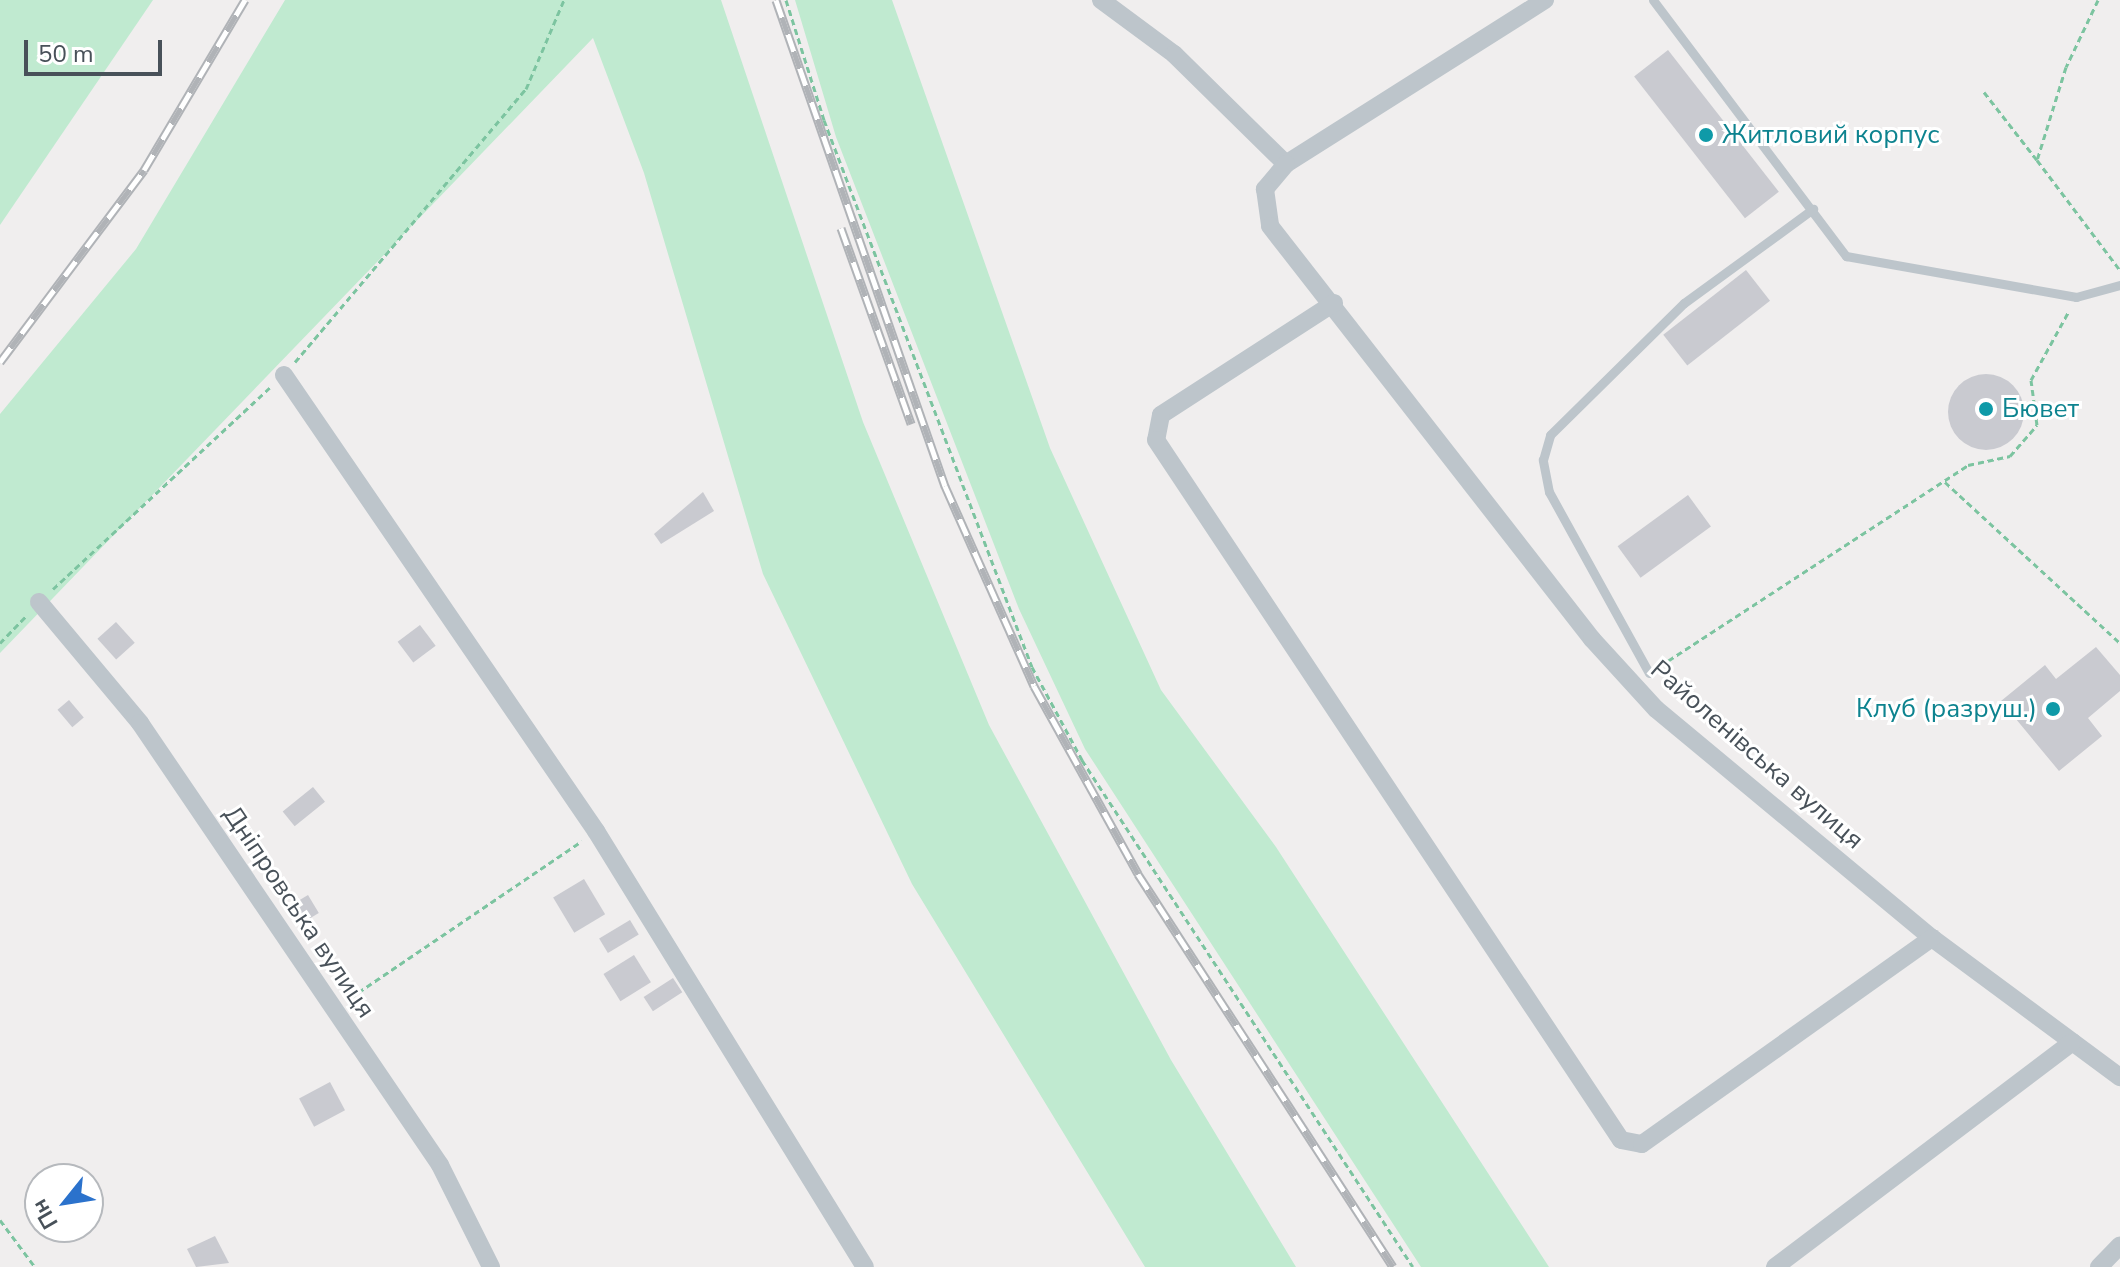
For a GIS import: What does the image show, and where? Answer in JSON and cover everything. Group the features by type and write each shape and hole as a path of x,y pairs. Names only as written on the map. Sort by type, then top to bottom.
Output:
{"street":[{"path":"1101,0 1174,54 1286,164 1545,0"},
{"name":"Райоленівська вулиця","path":"1286,164 1265,189 1270,226 1641,678 1932,938 2120,1077"},
{"path":"1334,303 1161,415 1156,440 1621,1140 1642,1144 1932,938"},
{"path":"284,375 596,831 865,1267"},
{"name":"Дніпровська вулиця","path":"39,602 140,723 440,1165 491,1267"},
{"path":"1775,1267 2073,1042"},
{"path":"2099,1267 2120,1245"}],"lane":[{"path":"1653,0 1846,256 2076,297 2120,285"},
{"path":"1641,678 1549,492 1543,460 1550,435 1684,303 1813,209"}],"path":[{"path":"0,643 39,602 284,375 526,89 564,0"},
{"path":"786,0 824,120 1032,667 1082,760 1413,1267"},
{"path":"2037,160 2066,67 2098,0"},
{"path":"1984,92 2120,270"},
{"path":"1641,678 1968,465 2010,456 2037,425 2031,380 2076,297"},
{"path":"1945,482 2120,643"},
{"path":"334,1009 596,831"},
{"path":"0,1220 35,1267"}],"green space":[{"path":"0,0 153,0 0,225"},
{"path":"285,0 721,0 863,422 989,725 1171,1060 1296,1267 1145,1267 912,884 763,574 644,173 593,38 0,653 0,414 136,249"},
{"path":"795,0 892,0 1050,448 1161,690 1276,847 1549,1267 1421,1267 1085,749 1019,609 836,137"}],"building":[{"name":"Житловий корпус","path":"1668,50 1779,192 1745,218 1634,76"},
{"path":"1746,270 1770,301 1687,365 1663,335"},
{"name":"Бювет","path":"1986,374 2001,377 2013,385 2021,397 2024,412 2021,427 2013,439 2001,447 1986,450 1971,447 1959,439 1951,427 1948,412 1951,397 1959,385 1971,377"},
{"path":"703,492 714,511 661,544 654,534"},
{"path":"1688,495 1711,527 1641,578 1618,546"},
{"path":"116,622 135,643 116,660 97,639"},
{"path":"420,625 436,646 413,663 398,642"},
{"name":"Клуб (разруш.)","path":"2096,647 2120,675 2120,691 2088,718 2102,736 2059,771 2001,701 2045,665 2056,679"},
{"path":"69,700 84,718 72,727 58,710"},
{"path":"313,787 325,802 295,826 283,812"},
{"path":"584,879 605,914 574,933 553,898"},
{"path":"308,895 319,913 301,924 290,906"},
{"path":"630,920 639,935 608,953 599,939"},
{"path":"634,955 651,982 620,1001 603,974"},
{"path":"673,978 682,992 653,1011 644,997"},
{"path":"330,1082 345,1110 314,1127 299,1098"},
{"path":"215,1236 229,1263 196,1267 187,1249"}],"railway":[{"path":"0,362 144,170 245,0"},
{"path":"776,0 945,486 1034,686 1138,874 1393,1267"},
{"path":"841,228 911,424"}],"place":[{"name":"Житловий корпус","path":"1706,135"},
{"name":"Бювет","path":"1986,409"},
{"name":"Клуб (разруш.)","path":"2053,709"}]}
